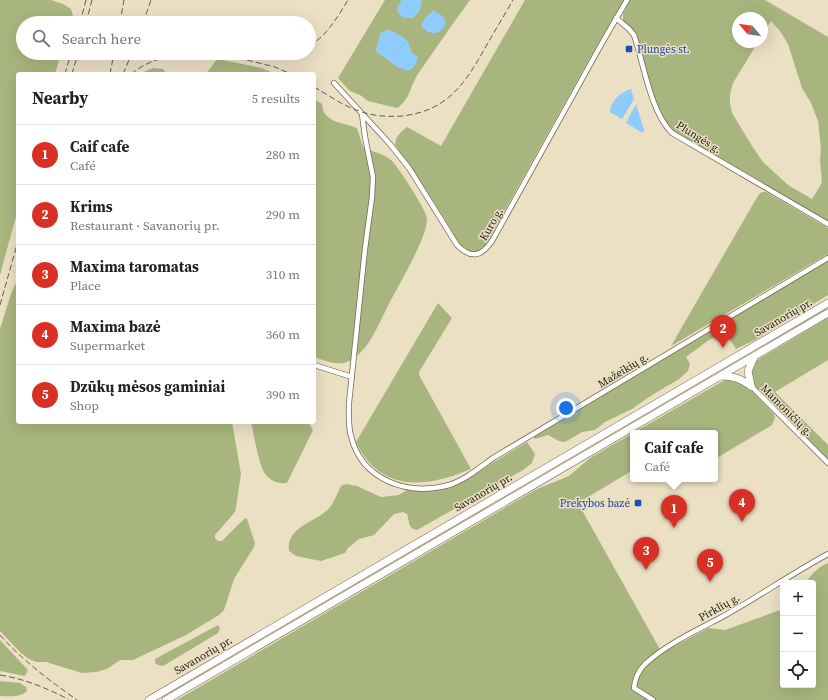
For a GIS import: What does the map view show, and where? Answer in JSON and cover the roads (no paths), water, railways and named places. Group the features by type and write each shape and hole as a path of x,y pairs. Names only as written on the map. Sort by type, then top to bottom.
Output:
{"highway":[{"path":"798,320 828,298"},
{"name":"Savanorių pr.","path":"149,700 828,303"},
{"name":"Savanorių pr.","path":"166,700 828,313"},
{"path":"751,386 748,372 756,355"},
{"path":"721,376 734,376 751,386"}],"street":[{"name":"Kuro g.","path":"334,84 389,143 409,168 457,245 464,252 470,254 482,253 492,241 627,0"},
{"name":"Plungės g.","path":"616,18 630,29 634,35 657,112 672,132 828,224"},
{"name":"Mažeikių g.","path":"362,114 373,177 349,403 350,426 355,447 359,456 376,475 385,481 402,487 424,488 449,485 465,478 493,458 828,258"},
{"path":"316,366 344,376 352,377"},
{"name":"Mamoničių g.","path":"751,386 828,463"},
{"name":"Pirklių g.","path":"653,700 634,688 638,672 652,658 668,646 721,617 828,554"}],"water":[{"path":"402,0 421,0 420,10 413,18 404,18 399,14 397,9"},
{"path":"434,10 444,18 446,23 441,30 432,33 428,32 421,26 426,17"},
{"path":"387,30 404,38 408,42 411,52 418,57 416,64 408,71 398,67 377,52 376,50 381,33"},
{"path":"631,89 634,99 622,119 610,112 612,104 617,97"},
{"path":"636,104 644,130 643,133 626,123"}],"railway":[{"path":"82,16 86,0"},
{"path":"88,16 92,0"},
{"path":"121,16 124,0"},
{"path":"145,16 151,0"},
{"path":"316,41 327,31 348,0"},
{"path":"316,88 349,107 372,115 402,116 418,113 431,108 443,102 462,84 478,61 513,0"},
{"path":"66,72 69,60"},
{"path":"73,72 76,60"},
{"path":"110,72 113,60"},
{"path":"124,72 129,60"},
{"path":"134,72 146,64 157,60"},
{"path":"247,60 275,67 286,72"},
{"path":"0,305 16,248"},
{"path":"0,635 27,662 46,678 77,700"},
{"path":"0,675 35,684 68,699"}],"place":[{"name":"Plungės st.","path":"629,49"},
{"name":"Krims","path":"723,348"},
{"name":"Prekybos bazė","path":"638,503"},
{"name":"Maxima bazė","path":"742,522"},
{"name":"Caif cafe","path":"674,528"},
{"name":"Maxima taromatas","path":"646,570"},
{"name":"Dzūkų mėsos gaminiai","path":"710,582"}]}
